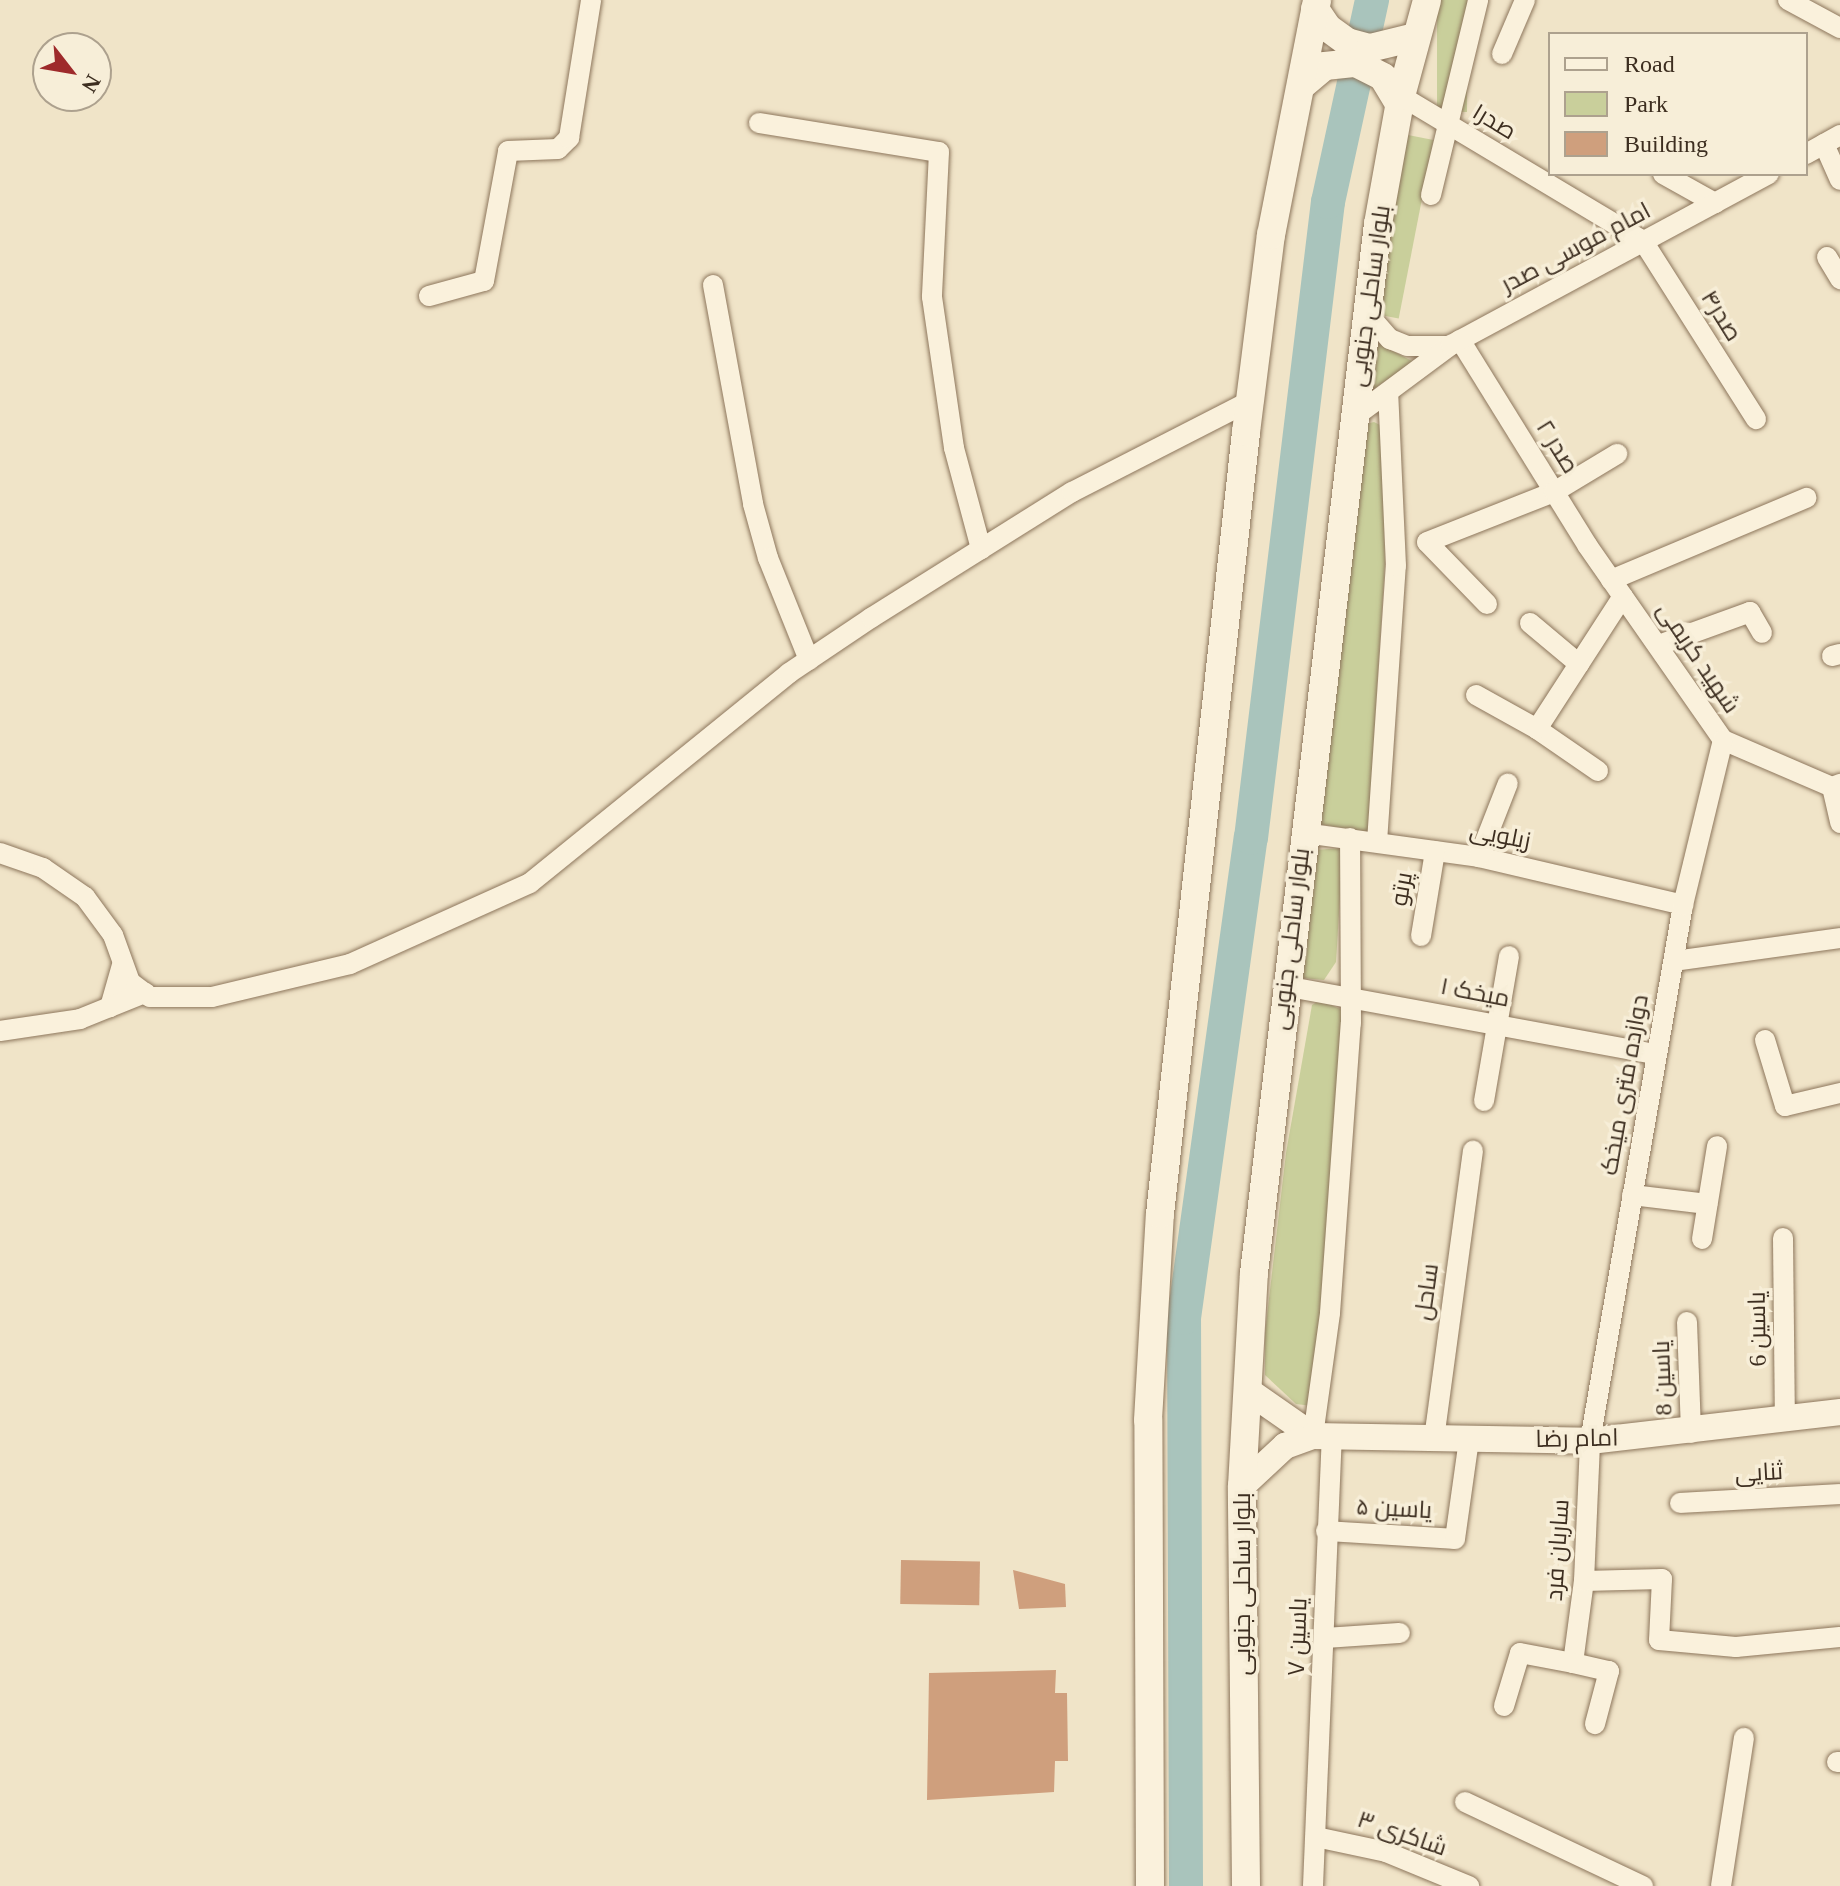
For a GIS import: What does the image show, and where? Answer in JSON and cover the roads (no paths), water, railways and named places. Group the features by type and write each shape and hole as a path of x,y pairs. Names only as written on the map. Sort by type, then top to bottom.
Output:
{"main road":[{"name":"بلوار ساحلی جنوبی","path":"1246,1886 1242,1486 1254,1273 1284,986 1367,313 1400,100 1427,0"},
{"path":"1316,4 1328,28 1347,42 1393,47 1415,37"},
{"path":"1150,1886 1148,1420 1160,1214 1271,235 1316,4"},
{"path":"1301,86 1325,66 1356,63 1383,77 1400,100"}],"street":[{"path":"429,296 484,281 508,151 558,149 569,138 591,0"},
{"path":"1431,195 1478,0"},
{"path":"1502,54 1525,0"},
{"path":"1788,0 1840,28"},
{"name":"صدر۱","path":"1400,100 1447,124 1643,241"},
{"path":"759,123 939,152 932,297 954,448 981,549"},
{"path":"1823,145 1840,180"},
{"path":"1667,176 1715,203"},
{"name":"امام موسی صدر","path":"1354,417 1455,342 1765,176"},
{"name":"صدر۴","path":"1643,241 1756,419"},
{"path":"1827,257 1840,279"},
{"path":"713,285 753,504 768,558 809,660"},
{"path":"1367,313 1390,339 1407,346 1455,342"},
{"name":"صدر ۲","path":"1455,342 1617,588"},
{"path":"1377,842 1396,566 1388,392"},
{"path":"0,853 43,868 85,897 113,935 130,982 145,993 176,1000 212,997 350,964 530,883 809,660 1072,492 1250,401"},
{"path":"1487,604 1427,542 1554,492 1617,454"},
{"path":"1537,729 1579,664 1617,588 1806,498"},
{"name":"شهید کریمی","path":"1617,588 1723,740 1836,785"},
{"path":"1659,645 1750,612 1762,633"},
{"path":"1530,623 1579,664"},
{"path":"1476,695 1537,729 1598,771"},
{"name":"دوازده متری میخک","path":"1590,1441 1683,905 1723,740"},
{"path":"1479,857 1508,783"},
{"path":"1836,785 1840,823"},
{"name":"زیلویی","path":"1304,833 1479,857 1683,905"},
{"name":"یاسین ۷","path":"1313,1886 1324,1638 1326,1531 1322,1437 1351,1023 1350,838"},
{"name":"پرتو","path":"1421,936 1435,851"},
{"path":"1674,961 1840,938"},
{"path":"1484,1101 1509,956"},
{"path":"110,1007 122,961"},
{"name":"میخک ۱","path":"1284,986 1349,995 1655,1054"},
{"path":"0,1031 80,1019 145,993"},
{"path":"1765,1040 1785,1106 1840,1093"},
{"path":"1702,1239 1717,1146"},
{"name":"ساحل","path":"1434,1439 1473,1151"},
{"path":"1632,1195 1707,1204"},
{"name":"یاسین 6","path":"1783,1238 1785,1420"},
{"name":"یاسین 8","path":"1687,1322 1691,1433"},
{"path":"1247,1390 1322,1437"},
{"name":"امام رضا","path":"1322,1437 1590,1441 1691,1433 1840,1412"},
{"path":"1242,1486 1285,1446 1322,1437"},
{"name":"یاسین ۵","path":"1326,1531 1455,1539 1469,1439"},
{"name":"ساربان فرد","path":"1573,1663 1584,1581 1590,1441"},
{"name":"ثنایی","path":"1680,1503 1840,1494"},
{"path":"1584,1581 1662,1579 1659,1640 1736,1647 1840,1637"},
{"path":"1324,1638 1400,1633"},
{"path":"1504,1706 1520,1653 1573,1663 1609,1671 1595,1724"},
{"path":"1721,1886 1744,1738"},
{"path":"1465,1802 1643,1886"},
{"name":"شاکری ۳","path":"1316,1837 1386,1852 1469,1886"}],"waterway":[{"path":"1186,1886 1184,1318 1251,838 1328,202 1372,0"}]}
